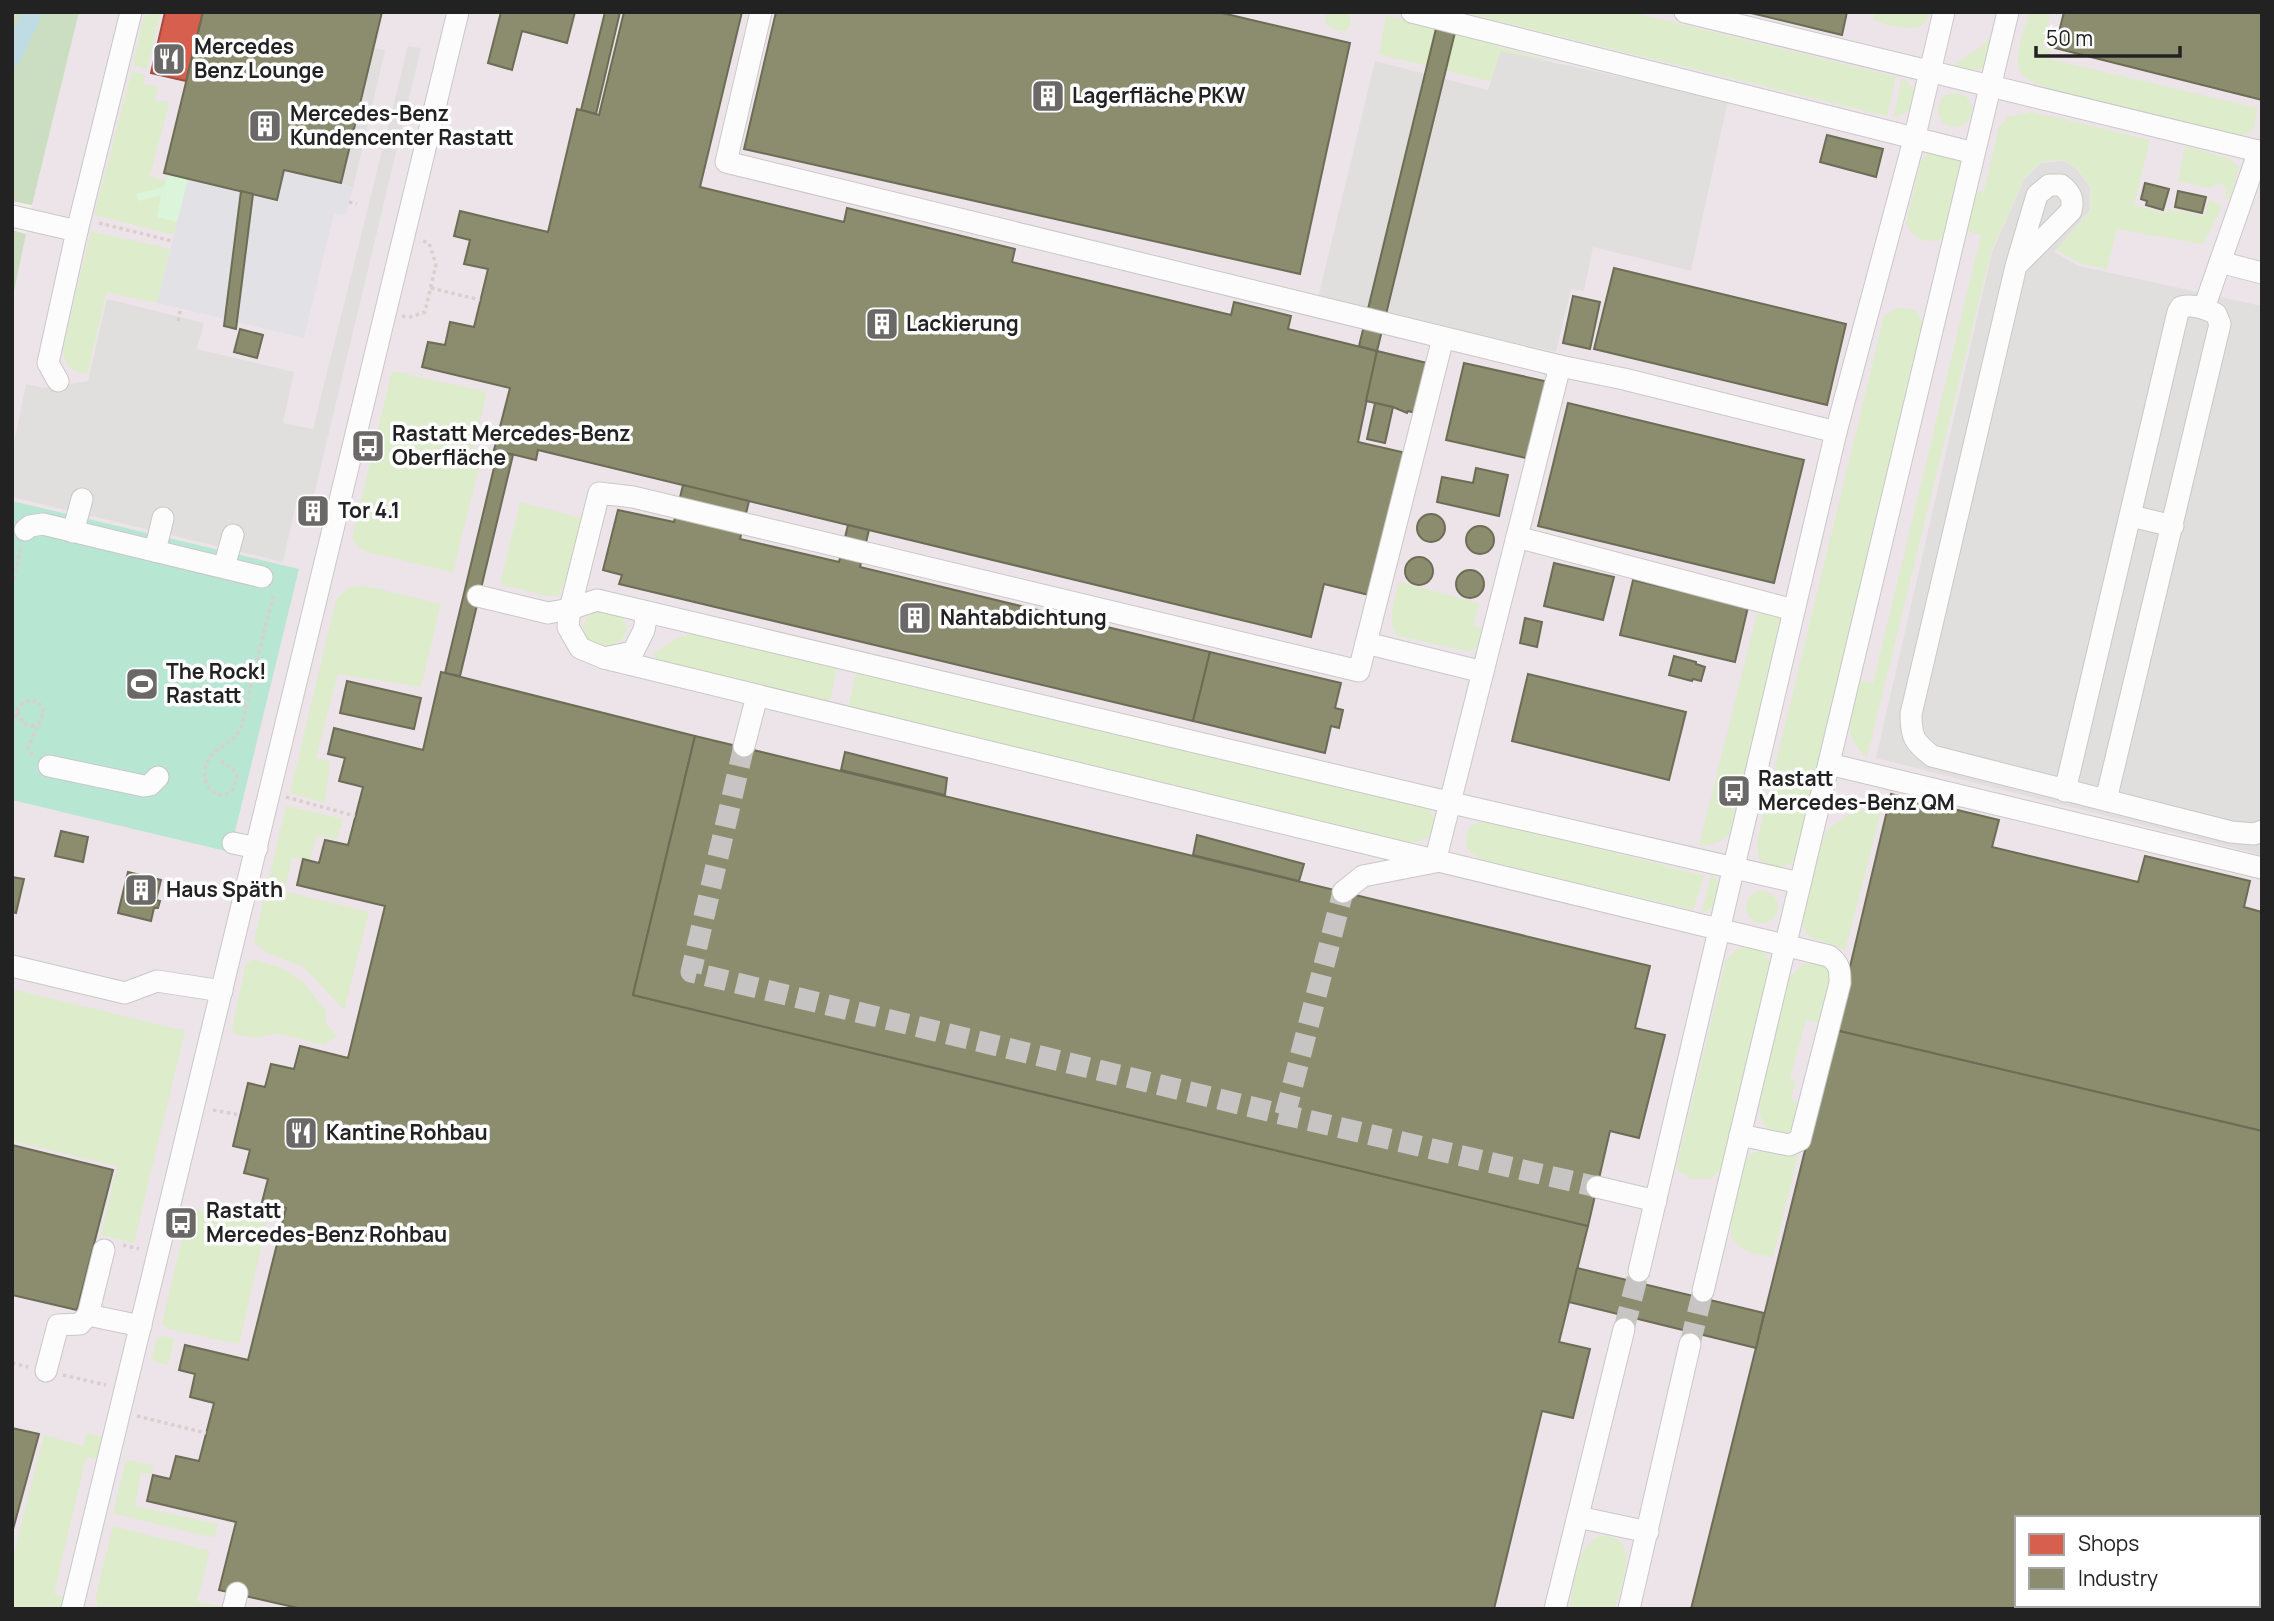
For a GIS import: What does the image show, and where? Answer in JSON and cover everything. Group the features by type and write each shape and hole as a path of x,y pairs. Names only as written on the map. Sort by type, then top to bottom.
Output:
{"lane":[{"path":"58,381 48,363 131,12"},
{"path":"72,1609 458,12"},
{"path":"761,12 726,162 1836,432"},
{"path":"1412,12 1974,153"},
{"path":"1685,12 2260,152 2204,308"},
{"path":"1639,1271 1836,432 1914,140 1944,12"},
{"path":"1703,1291 2008,12"},
{"path":"12,216 79,225"},
{"path":"2220,262 2262,274"},
{"path":"2016,267 1911,714 1911,730 1917,745 1932,756 2065,791 2231,832 2253,834 2262,831"},
{"path":"2065,791 2178,312 2181,307 2188,305 2204,308 2217,314 2220,324 2106,800"},
{"path":"1443,338 1359,671 633,497 599,493 570,609 568,627 580,648 604,658 1829,956 1837,962 1840,984 1800,1140 1789,1145 1740,1135"},
{"path":"1435,862 1560,366"},
{"path":"73,532 82,499"},
{"path":"2131,516 2173,526"},
{"path":"155,551 163,518"},
{"path":"25,530 30,526 43,524 262,577"},
{"path":"224,567 233,535"},
{"path":"1517,537 1794,610"},
{"path":"478,596 548,613 597,600 1800,883"},
{"path":"604,658 632,652 644,630 647,613"},
{"path":"1366,643 1483,672"},
{"path":"744,746 757,696"},
{"path":"1829,765 2262,868"},
{"path":"49,766 144,786 150,785 158,777"},
{"path":"233,843 257,848"},
{"path":"1343,892 1363,876 1435,862"},
{"path":"12,965 125,993 157,981 222,991"},
{"path":"1597,1187 1656,1201"},
{"path":"46,1371 58,1325 80,1324 88,1315 112,1247"},
{"path":"88,1315 141,1326"},
{"path":"1555,1609 1624,1329"},
{"path":"1629,1609 1690,1344"},
{"path":"1578,1517 1648,1532"}],"path":[{"path":"349,202 357,204"},
{"path":"79,225 172,241"},
{"path":"386,312 410,317 425,312 431,288 436,264 429,243 405,236"},
{"path":"431,288 480,300"},
{"path":"178,321 181,308"},
{"path":"12,586 25,530"},
{"path":"221,761 233,769 237,777 232,792 218,795 209,789 205,778 206,764 214,752 239,732 275,590 273,582 262,577"},
{"path":"12,724 25,701 38,701 44,712 29,740 28,748 34,757 49,766"},
{"path":"17,711 23,723 31,726 39,723"},
{"path":"270,793 355,816"},
{"path":"194,1106 240,1115"},
{"path":"112,1247 158,1254"},
{"path":"12,1363 125,1389"},
{"path":"120,1412 206,1433"}],"shaded area":[{"path":"79,12 2262,12 2262,1609 12,1609 12,302 32,205"},
{"path":"408,46 421,48 313,499 298,495 283,562 12,497 12,452 26,384 44,388 88,381 107,299 204,323 197,349 294,372 283,423 313,429"},
{"path":"373,48 385,50 353,188 341,183"},
{"path":"1501,51 1728,100 1691,271 1593,247 1584,291 1571,289 1556,352 1318,298 1375,61 1488,90"},
{"path":"2064,161 2077,169 2090,187 2090,210 2054,252 2079,266 2262,306 2262,855 1876,758 1992,252 2024,180 2041,163"},
{"path":"284,170 353,188 346,215 334,213 304,338 157,303 188,179 277,199"}],"green space":[{"path":"12,12 79,12 32,205 12,201"},
{"path":"161,12 147,69 133,65 144,16"},
{"path":"1326,12 1349,12 1351,24 1345,32 1332,29 1325,22"},
{"path":"1461,12 1631,12 1896,77 1887,116"},
{"path":"1875,12 1930,12 1921,25 1906,28 1873,20"},
{"path":"2029,12 2051,12 2043,48 2051,51 2049,59 2257,108 2254,128 2242,137 2121,110 2053,90 2030,80 2019,70 2018,64"},
{"path":"1386,16 1489,39 1496,46 1546,59 1545,72 1500,84 1379,54"},
{"path":"1995,34 1987,62 1982,68 1964,71 1954,65 1982,46"},
{"path":"132,71 145,75 143,84 158,87 155,100 169,103 150,176 166,181 164,187 137,194 138,201 162,195 157,217 177,222 174,235 94,215"},
{"path":"1902,78 1913,89 1914,100 1907,111 1893,117"},
{"path":"1955,93 1967,98 1972,110 1967,122 1955,127 1943,122 1938,110 1943,98"},
{"path":"2032,112 2150,140 2134,205 2165,213 2168,209 2204,216 2209,199 2222,207 2203,244 2117,229 2107,269 2081,264 2056,250 2091,210 2091,187 2078,169 2064,160 2041,162 2024,179 1991,252 1867,757 1852,739 1850,711 1859,680 1873,683 1981,235 1967,231 1977,192 1984,191 1999,127 2008,117"},
{"path":"2185,146 2228,158 2239,167 2230,198 2225,199 2227,191 2222,184 2210,188 2178,181"},
{"path":"1931,152 1959,158 1962,167 1947,235 1935,241 1923,240 1913,234 1906,223 1921,161"},
{"path":"168,174 188,179 177,222 157,217 161,195 138,201 136,194 164,187"},
{"path":"12,230 26,234 12,301"},
{"path":"91,231 170,249 157,303 107,292 87,374 69,366 63,348"},
{"path":"1898,307 1916,311 1925,326 1798,858 1781,869 1759,860 1757,841 1884,316"},
{"path":"392,371 487,392 472,457 481,459 453,572 370,553 359,548 352,538"},
{"name":"The Rock! Rastatt","path":"12,501 299,569 230,852 12,800"},
{"path":"520,502 582,518 568,574 559,595 546,596 500,584"},
{"path":"1399,582 1479,603 1474,626 1487,630 1480,644 1468,651 1398,636 1392,624 1392,617"},
{"path":"359,586 441,604 421,687 338,674 316,758 330,762 325,803 290,793 336,600 347,589"},
{"path":"598,608 621,615 628,629 620,641 611,646 600,646 585,635 583,627 587,617"},
{"path":"1772,611 1782,617 1730,833 1716,843 1699,845 1757,614"},
{"path":"705,633 837,667 830,702 655,660 654,653 681,636"},
{"path":"857,668 1428,807 1435,822 1428,838 1413,843 848,708"},
{"path":"286,806 343,819 337,839 317,836 310,859 292,858 284,891 369,912 344,1010 304,967 267,953 254,942"},
{"path":"1857,809 1881,812 1845,950 1807,935 1801,920 1815,856 1828,829"},
{"path":"1488,820 1704,876 1693,910 1484,861 1469,851 1466,837 1471,825"},
{"path":"1711,874 1719,884 1718,904 1702,912"},
{"path":"1762,891 1773,896 1778,907 1773,918 1762,923 1751,918 1746,907 1751,896"},
{"path":"1751,946 1763,951 1772,964 1723,1167 1712,1178 1692,1179 1676,1169 1726,960 1738,948"},
{"path":"253,959 284,969 304,983 326,1011 326,1024 337,1036 324,1045 275,1033 258,1038 235,1034 232,1028 246,964"},
{"path":"1803,964 1824,965 1830,974 1820,1023 1806,1020 1790,1079 1796,1080 1791,1100 1800,1104 1794,1127 1786,1135 1772,1131 1764,1123 1759,1097 1788,979"},
{"path":"12,989 185,1031 134,1243 101,1235 117,1166 12,1141"},
{"path":"1771,1148 1798,1155 1773,1257 1743,1249 1731,1235 1736,1197 1747,1159 1754,1153"},
{"path":"189,1208 267,1223 239,1344 169,1329 162,1324"},
{"path":"164,1336 174,1339 168,1365 152,1358 157,1338"},
{"path":"87,1433 106,1438 101,1460 86,1457 54,1594 68,1598 66,1609 12,1609 12,1560 44,1435 83,1446"},
{"path":"126,1460 153,1465 152,1474 141,1473 135,1506 218,1524 214,1538 113,1513"},
{"path":"113,1526 210,1551 197,1601 219,1606 218,1609 101,1609 97,1606 96,1595"},
{"path":"1605,1535 1616,1539 1626,1554 1624,1576 1615,1609 1569,1609 1582,1554 1595,1539"}],"building: Shops":[{"path":"165,12 203,12 186,81 151,73"}],"building: Industry":[{"name":"Mercedes-Benz Kundencenter Rastatt","path":"203,12 382,12 341,183 284,170 277,200 164,173"},
{"path":"501,12 575,12 567,43 522,31 512,70 488,63"},
{"path":"605,12 620,12 596,114 581,110"},
{"name":"Lackierung","path":"624,12 742,12 700,187 844,222 847,208 1015,249 1012,262 1231,315 1234,302 1291,316 1288,329 1377,351 1358,442 1406,453 1369,595 1324,584 1311,637 538,450 536,460 494,450 510,388 422,367 428,342 445,345 450,322 474,327 488,269 464,264 470,240 454,236 460,211 548,232 577,109 599,115"},
{"name":"Lagerfläche PKW","path":"776,12 1218,12 1350,43 1300,274 744,149"},
{"path":"1440,12 1460,12 1377,351 1359,346"},
{"path":"1747,12 1847,12 1842,35"},
{"path":"2064,12 2262,12 2262,100 2055,48"},
{"path":"1827,135 1883,149 1876,177 1820,162"},
{"path":"2145,183 2169,189 2163,210 2146,205 2147,201 2141,199"},
{"path":"241,191 253,194 236,329 224,326"},
{"path":"2178,191 2206,197 2202,213 2175,207"},
{"path":"1614,268 1846,324 1827,405 1594,349"},
{"path":"1573,296 1600,302 1590,349 1563,343"},
{"path":"240,329 263,335 257,358 234,352"},
{"path":"1377,351 1427,363 1415,413 1366,401"},
{"path":"1464,363 1549,382 1530,459 1446,440"},
{"path":"1375,403 1393,407 1385,443 1367,439"},
{"path":"1568,403 1804,460 1774,583 1538,526"},
{"path":"498,451 513,455 460,676 445,673"},
{"path":"1476,468 1508,475 1499,516 1437,502 1442,477 1473,483"},
{"name":"Nahtabdichtung","path":"683,485 749,501 740,539 839,562 848,525 869,530 860,567 1210,652 1193,721 619,584 622,575 603,570 618,510 674,522"},
{"name":"Tor 4.1","path":"311,504 319,506 316,519 308,517"},
{"path":"1431,514 1441,518 1445,528 1441,538 1431,542 1421,538 1417,528 1421,518"},
{"path":"1480,526 1490,530 1494,540 1490,550 1480,554 1470,550 1466,540 1470,530"},
{"path":"1419,557 1429,561 1433,571 1429,581 1419,585 1409,581 1405,571 1409,561"},
{"path":"1554,563 1614,577 1603,620 1544,606"},
{"path":"1470,570 1480,574 1484,584 1480,594 1470,598 1460,594 1456,584 1460,574"},
{"path":"1633,580 1748,607 1735,662 1620,635"},
{"path":"1525,618 1542,622 1537,647 1520,643"},
{"path":"1210,652 1341,683 1335,708 1343,710 1339,728 1331,726 1325,753 1193,721"},
{"path":"1674,656 1705,667 1701,681 1669,675"},
{"path":"441,672 695,736 633,995 1588,1226 1559,1342 1590,1349 1573,1418 1542,1411 1494,1609 302,1609 219,1590 236,1522 147,1501 153,1475 170,1479 176,1456 199,1461 214,1403 190,1397 195,1374 179,1370 185,1345 248,1360 286,1208 262,1202 268,1179 244,1173 250,1150 233,1146 248,1083 265,1087 271,1064 294,1069 300,1046 348,1058 385,906 297,885 303,859 319,863 325,840 348,845 363,787 339,781 345,758 328,754 334,728 423,750"},
{"path":"1528,674 1686,712 1669,780 1512,741"},
{"path":"347,681 421,698 414,729 340,713"},
{"path":"695,736 1650,966 1635,1028 1665,1035 1639,1138 1610,1131 1588,1226 633,995"},
{"path":"845,752 947,778 945,795 841,770"},
{"path":"1891,794 1999,820 1992,847 2138,882 2145,856 2250,881 2244,907 2262,912 2262,1131 1835,1030"},
{"path":"61,831 88,837 83,862 55,856"},
{"path":"1197,835 1304,864 1299,881 1193,855"},
{"name":"Haus Späth","path":"128,872 161,880 156,900 160,901 158,908 154,908 151,921 118,913"},
{"path":"12,877 24,879 16,913 12,912"},
{"path":"1835,1030 2262,1131 2262,1609 1691,1609"},
{"path":"12,1145 113,1170 77,1310 12,1295"},
{"path":"1577,1268 1764,1313 1756,1348 1569,1302"},
{"path":"12,1428 39,1434 12,1533"}],"waterway":[{"path":"12,57 33,12"}],"tunnel":[{"path":"744,746 691,972 1597,1187"},
{"path":"1285,1115 1343,892"},
{"path":"1624,1329 1639,1271"},
{"path":"1690,1344 1703,1291"}],"place":[{"name":"Mercedes Benz Lounge","path":"169,59"},
{"name":"Lagerfläche PKW","path":"1048,96"},
{"name":"Mercedes-Benz Kundencenter Rastatt","path":"265,126"},
{"name":"Lackierung","path":"882,324"},
{"name":"Rastatt Mercedes-Benz Oberfläche","path":"368,446"},
{"name":"Tor 4.1","path":"313,511"},
{"name":"Nahtabdichtung","path":"915,618"},
{"name":"The Rock! Rastatt","path":"142,684"},
{"name":"Rastatt Mercedes-Benz QM","path":"1734,791"},
{"name":"Haus Späth","path":"141,890"},
{"name":"Kantine Rohbau","path":"301,1133"},
{"name":"Rastatt Mercedes-Benz Rohbau","path":"181,1223"}]}
